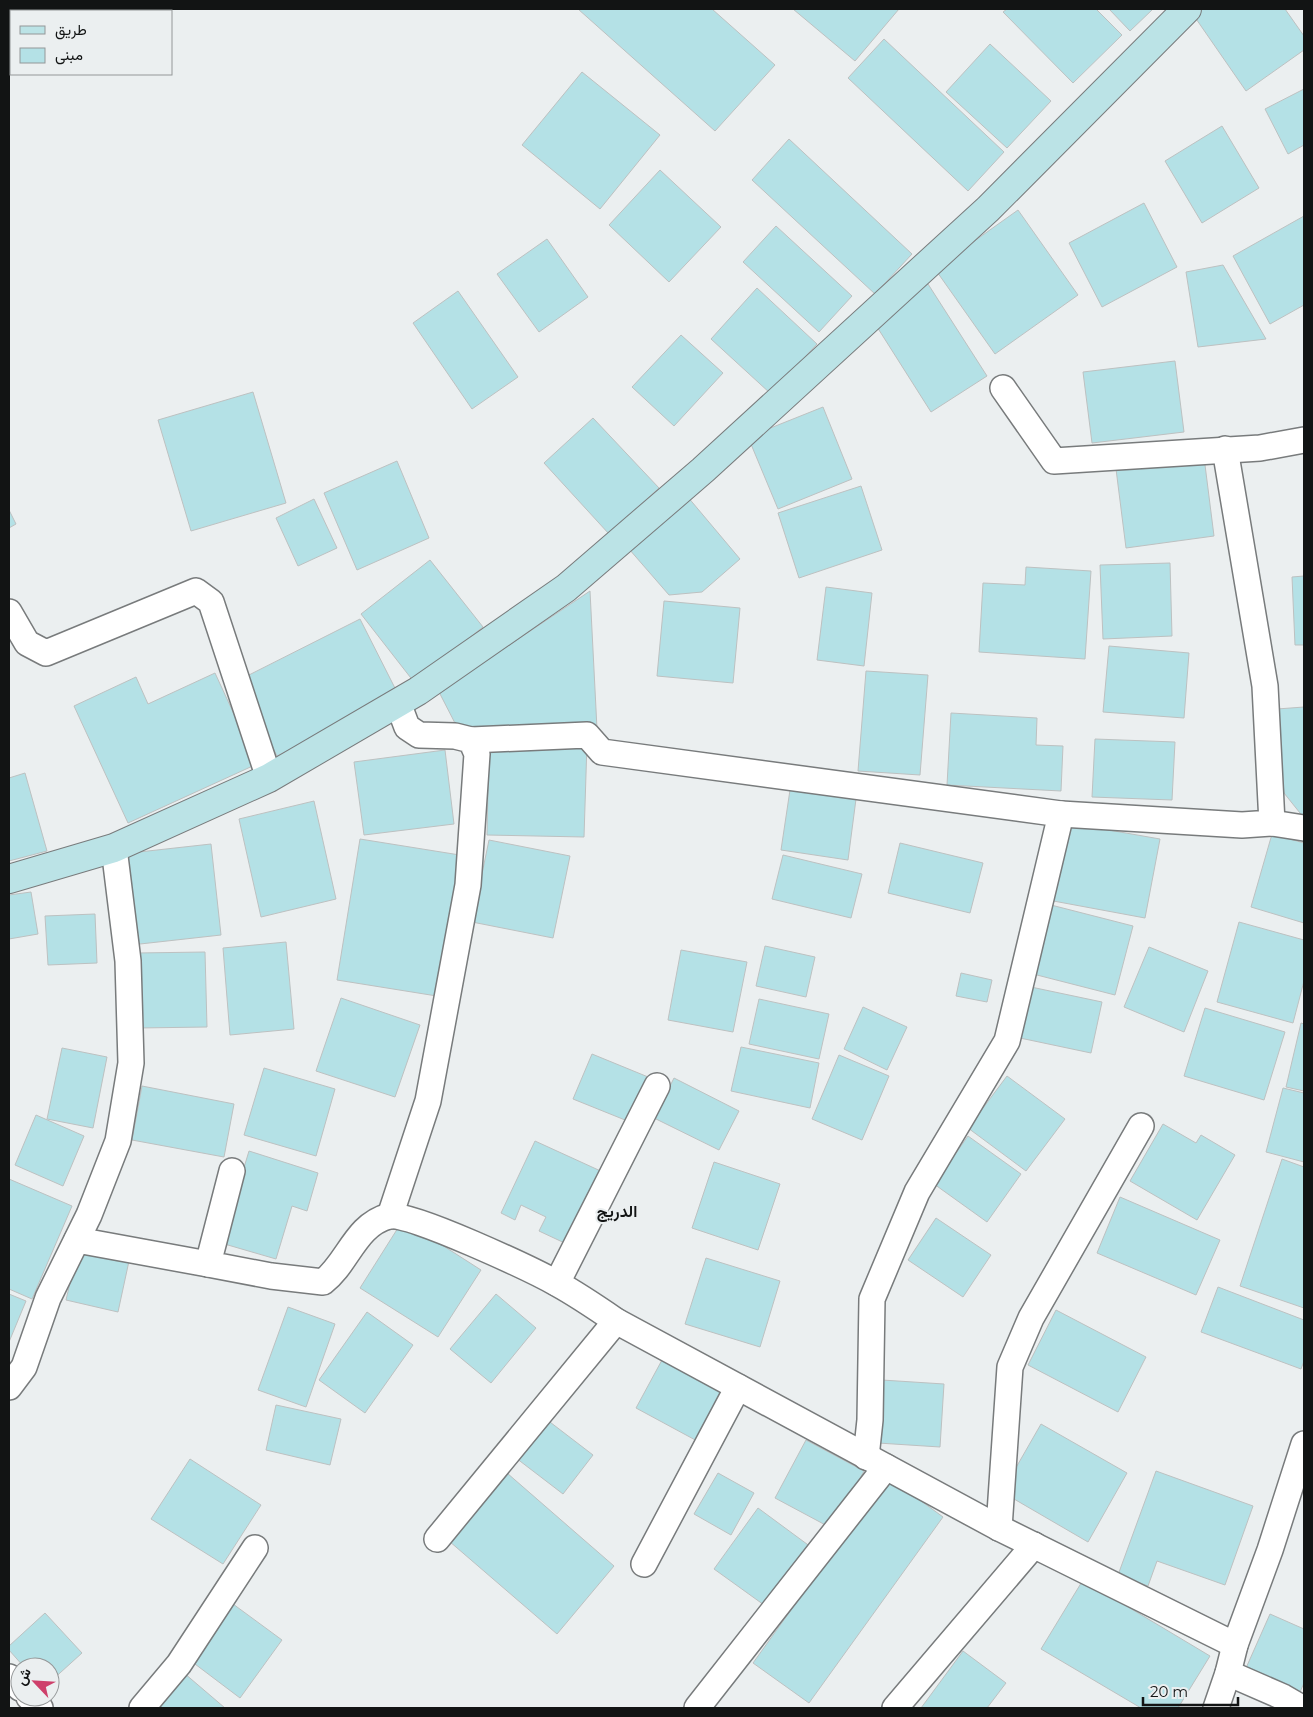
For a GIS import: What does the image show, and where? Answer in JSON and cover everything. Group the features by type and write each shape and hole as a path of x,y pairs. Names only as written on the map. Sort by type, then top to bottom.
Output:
{"main road":[{"path":"9,879 114,848 270,778 418,691 566,588 703,470 988,209 1187,9"}],"street":[{"path":"1003,388 1054,461 1260,448 1304,440"},
{"path":"1224,449 1265,686 1272,823"},
{"path":"9,612 27,643 46,653 196,591 211,602 270,778"},
{"path":"398,703 407,727 419,735 455,736 471,740 587,735 602,752 1061,814 1242,826 1272,823 1304,828"},
{"path":"390,1216 428,1101 468,885 477,754 471,740"},
{"path":"697,1708 876,1462 870,1420 872,1299 917,1192 1007,1041 1061,814"},
{"path":"9,1388 16,1365 76,1240 118,1141 131,1064 128,961 114,848"},
{"path":"558,1283 657,1086"},
{"path":"999,1528 1010,1367 1031,1318 1141,1126"},
{"path":"208,1264 232,1171"},
{"path":"76,1240 271,1276 323,1282 333,1274 365,1228 390,1216 424,1223 558,1283 616,1321 999,1528 1235,1645"},
{"path":"436,1539 616,1321"},
{"path":"644,1564 738,1387"},
{"path":"1216,1708 1235,1645 1270,1550 1304,1444"},
{"path":"895,1708 1034,1545"},
{"path":"142,1708 179,1664 255,1548"},
{"path":"1228,1673 1302,1708"}],"building":[{"path":"578,9 712,9 775,65 715,131"},
{"path":"793,9 899,9 855,61"},
{"path":"1007,9 1096,9 1122,35 1073,83 1003,12"},
{"path":"1109,9 1153,9 1130,31"},
{"path":"1197,9 1285,9 1304,36 1304,50 1246,91 1192,13"},
{"path":"884,39 1004,152 968,191 848,78"},
{"path":"990,44 1051,101 1007,148 946,92"},
{"path":"582,72 660,135 600,209 522,145"},
{"path":"1304,89 1304,145 1288,154 1265,109"},
{"path":"1222,126 1259,188 1202,223 1165,161"},
{"path":"789,139 912,254 875,294 752,180"},
{"path":"660,170 721,227 669,282 609,225"},
{"path":"1144,203 1177,267 1102,307 1069,243"},
{"path":"1018,210 1078,295 995,354 935,269"},
{"path":"1304,216 1304,305 1270,324 1233,256"},
{"path":"776,226 852,296 819,332 743,262"},
{"path":"547,239 588,297 539,332 497,274"},
{"path":"1223,265 1266,339 1198,347 1186,272"},
{"path":"928,284 987,376 931,412 872,319"},
{"path":"757,288 817,344 771,394 711,339"},
{"path":"458,291 518,377 472,409 413,323"},
{"path":"681,335 723,373 674,426 632,387"},
{"path":"1175,361 1184,432 1092,443 1083,372"},
{"path":"253,392 286,503 191,531 158,420"},
{"path":"823,407 852,479 778,509 748,437"},
{"path":"593,418 659,488 609,534 544,463"},
{"path":"1204,457 1214,536 1126,548 1116,469"},
{"path":"397,461 429,538 357,570 324,493"},
{"path":"861,486 882,550 799,578 778,513"},
{"path":"687,496 740,559 702,592 669,595 629,549"},
{"path":"314,499 337,548 298,566 276,518"},
{"path":"9,510 16,524 9,528"},
{"path":"430,560 483,627 414,682 361,614"},
{"path":"1170,563 1172,636 1103,639 1100,565"},
{"path":"1026,567 1091,571 1085,659 979,652 983,583 1025,585"},
{"path":"1304,576 1304,645 1295,645 1292,577"},
{"path":"826,587 872,593 864,666 817,660"},
{"path":"590,591 597,729 457,727 439,692"},
{"path":"664,601 740,608 733,683 657,676"},
{"path":"360,619 399,696 277,756 239,680"},
{"path":"1109,646 1189,653 1184,718 1103,712"},
{"path":"866,671 928,675 920,775 858,771"},
{"path":"215,673 257,764 128,823 74,706 136,677 148,704"},
{"path":"1304,707 1304,818 1284,793 1277,709"},
{"path":"951,713 1037,718 1036,745 1063,746 1061,791 947,785"},
{"path":"1095,739 1175,742 1172,800 1092,797"},
{"path":"489,740 587,743 584,837 487,835"},
{"path":"445,750 454,824 364,835 354,762"},
{"path":"25,773 47,851 9,861 9,778"},
{"path":"790,790 856,799 848,860 781,850"},
{"path":"314,801 336,899 261,917 239,819"},
{"path":"1063,822 1160,839 1145,918 1048,900"},
{"path":"1272,834 1304,843 1304,923 1251,907"},
{"path":"360,839 466,856 443,997 337,980"},
{"path":"489,840 570,856 553,938 472,922"},
{"path":"900,843 983,863 970,913 888,893"},
{"path":"211,844 221,935 131,945 121,854"},
{"path":"783,855 862,874 851,918 772,899"},
{"path":"31,892 38,934 9,939 9,895"},
{"path":"1051,905 1133,926 1115,995 1033,974"},
{"path":"95,914 97,963 48,965 45,916"},
{"path":"1239,922 1304,940 1304,981 1293,1023 1217,1002"},
{"path":"286,942 294,1029 230,1035 223,948"},
{"path":"765,946 815,957 806,997 756,986"},
{"path":"1149,947 1208,971 1184,1032 1124,1007"},
{"path":"681,950 747,962 733,1032 668,1020"},
{"path":"205,952 207,1027 138,1028 137,953"},
{"path":"961,973 992,980 987,1002 956,996"},
{"path":"1031,987 1102,1002 1091,1053 1020,1038"},
{"path":"341,998 420,1025 395,1097 316,1071"},
{"path":"759,999 829,1014 819,1059 749,1044"},
{"path":"863,1007 907,1027 887,1070 844,1049"},
{"path":"1205,1008 1285,1032 1264,1100 1184,1076"},
{"path":"1301,1023 1304,1024 1304,1091 1286,1087"},
{"path":"741,1047 819,1063 810,1108 731,1091"},
{"path":"62,1048 107,1057 93,1128 47,1119"},
{"path":"592,1054 653,1079 635,1124 573,1099"},
{"path":"839,1055 889,1076 862,1140 812,1119"},
{"path":"264,1068 335,1089 316,1156 244,1135"},
{"path":"1007,1076 1065,1119 1026,1171 968,1128"},
{"path":"674,1078 739,1111 719,1150 654,1118"},
{"path":"142,1086 234,1104 224,1157 132,1140"},
{"path":"1283,1088 1304,1093 1304,1162 1266,1152"},
{"path":"36,1115 84,1136 63,1186 15,1165"},
{"path":"1163,1124 1196,1143 1201,1135 1235,1155 1197,1220 1130,1181"},
{"path":"968,1136 1021,1174 987,1222 934,1184"},
{"path":"535,1141 605,1173 571,1246 539,1231 546,1217 521,1205 515,1220 501,1213"},
{"path":"249,1151 318,1173 307,1211 292,1206 276,1259 221,1243"},
{"path":"1282,1159 1304,1167 1304,1308 1240,1286"},
{"path":"714,1162 780,1184 758,1250 692,1228"},
{"path":"9,1179 72,1206 32,1299 9,1289"},
{"path":"1120,1197 1220,1240 1196,1295 1097,1253"},
{"path":"936,1218 991,1255 963,1297 908,1260"},
{"path":"403,1220 481,1270 438,1337 360,1288"},
{"path":"78,1249 129,1261 118,1312 66,1300"},
{"path":"706,1258 780,1281 760,1347 685,1324"},
{"path":"1218,1287 1304,1320 1304,1361 1301,1369 1201,1332"},
{"path":"9,1294 26,1301 9,1342"},
{"path":"496,1294 536,1328 491,1383 450,1349"},
{"path":"288,1307 335,1324 306,1407 258,1390"},
{"path":"1056,1310 1146,1357 1118,1412 1028,1365"},
{"path":"367,1312 413,1345 365,1413 319,1380"},
{"path":"662,1360 725,1394 699,1442 636,1408"},
{"path":"882,1380 944,1384 940,1447 878,1443"},
{"path":"276,1405 341,1419 330,1465 266,1450"},
{"path":"546,1419 593,1455 563,1494 516,1458"},
{"path":"1041,1424 1127,1473 1088,1542 1002,1492"},
{"path":"806,1440 864,1471 833,1529 775,1498"},
{"path":"190,1459 261,1505 223,1564 151,1519"},
{"path":"1156,1471 1253,1506 1225,1585 1157,1561 1148,1586 1118,1575"},
{"path":"507,1473 614,1566 557,1634 449,1541"},
{"path":"718,1473 754,1493 731,1535 694,1514"},
{"path":"887,1476 943,1517 809,1703 753,1663"},
{"path":"758,1508 815,1550 771,1610 714,1569"},
{"path":"1083,1580 1210,1656 1178,1708 1141,1708 1041,1649"},
{"path":"233,1604 282,1640 240,1698 191,1661"},
{"path":"45,1613 82,1653 60,1673 60,1657 15,1657 9,1650 9,1646"},
{"path":"1270,1614 1304,1629 1304,1683 1300,1692 1246,1668"},
{"path":"963,1651 1006,1683 987,1708 921,1708"},
{"path":"184,1673 225,1708 153,1708"}],"district":[{"name":"الدريج","path":"617,1211"}]}
